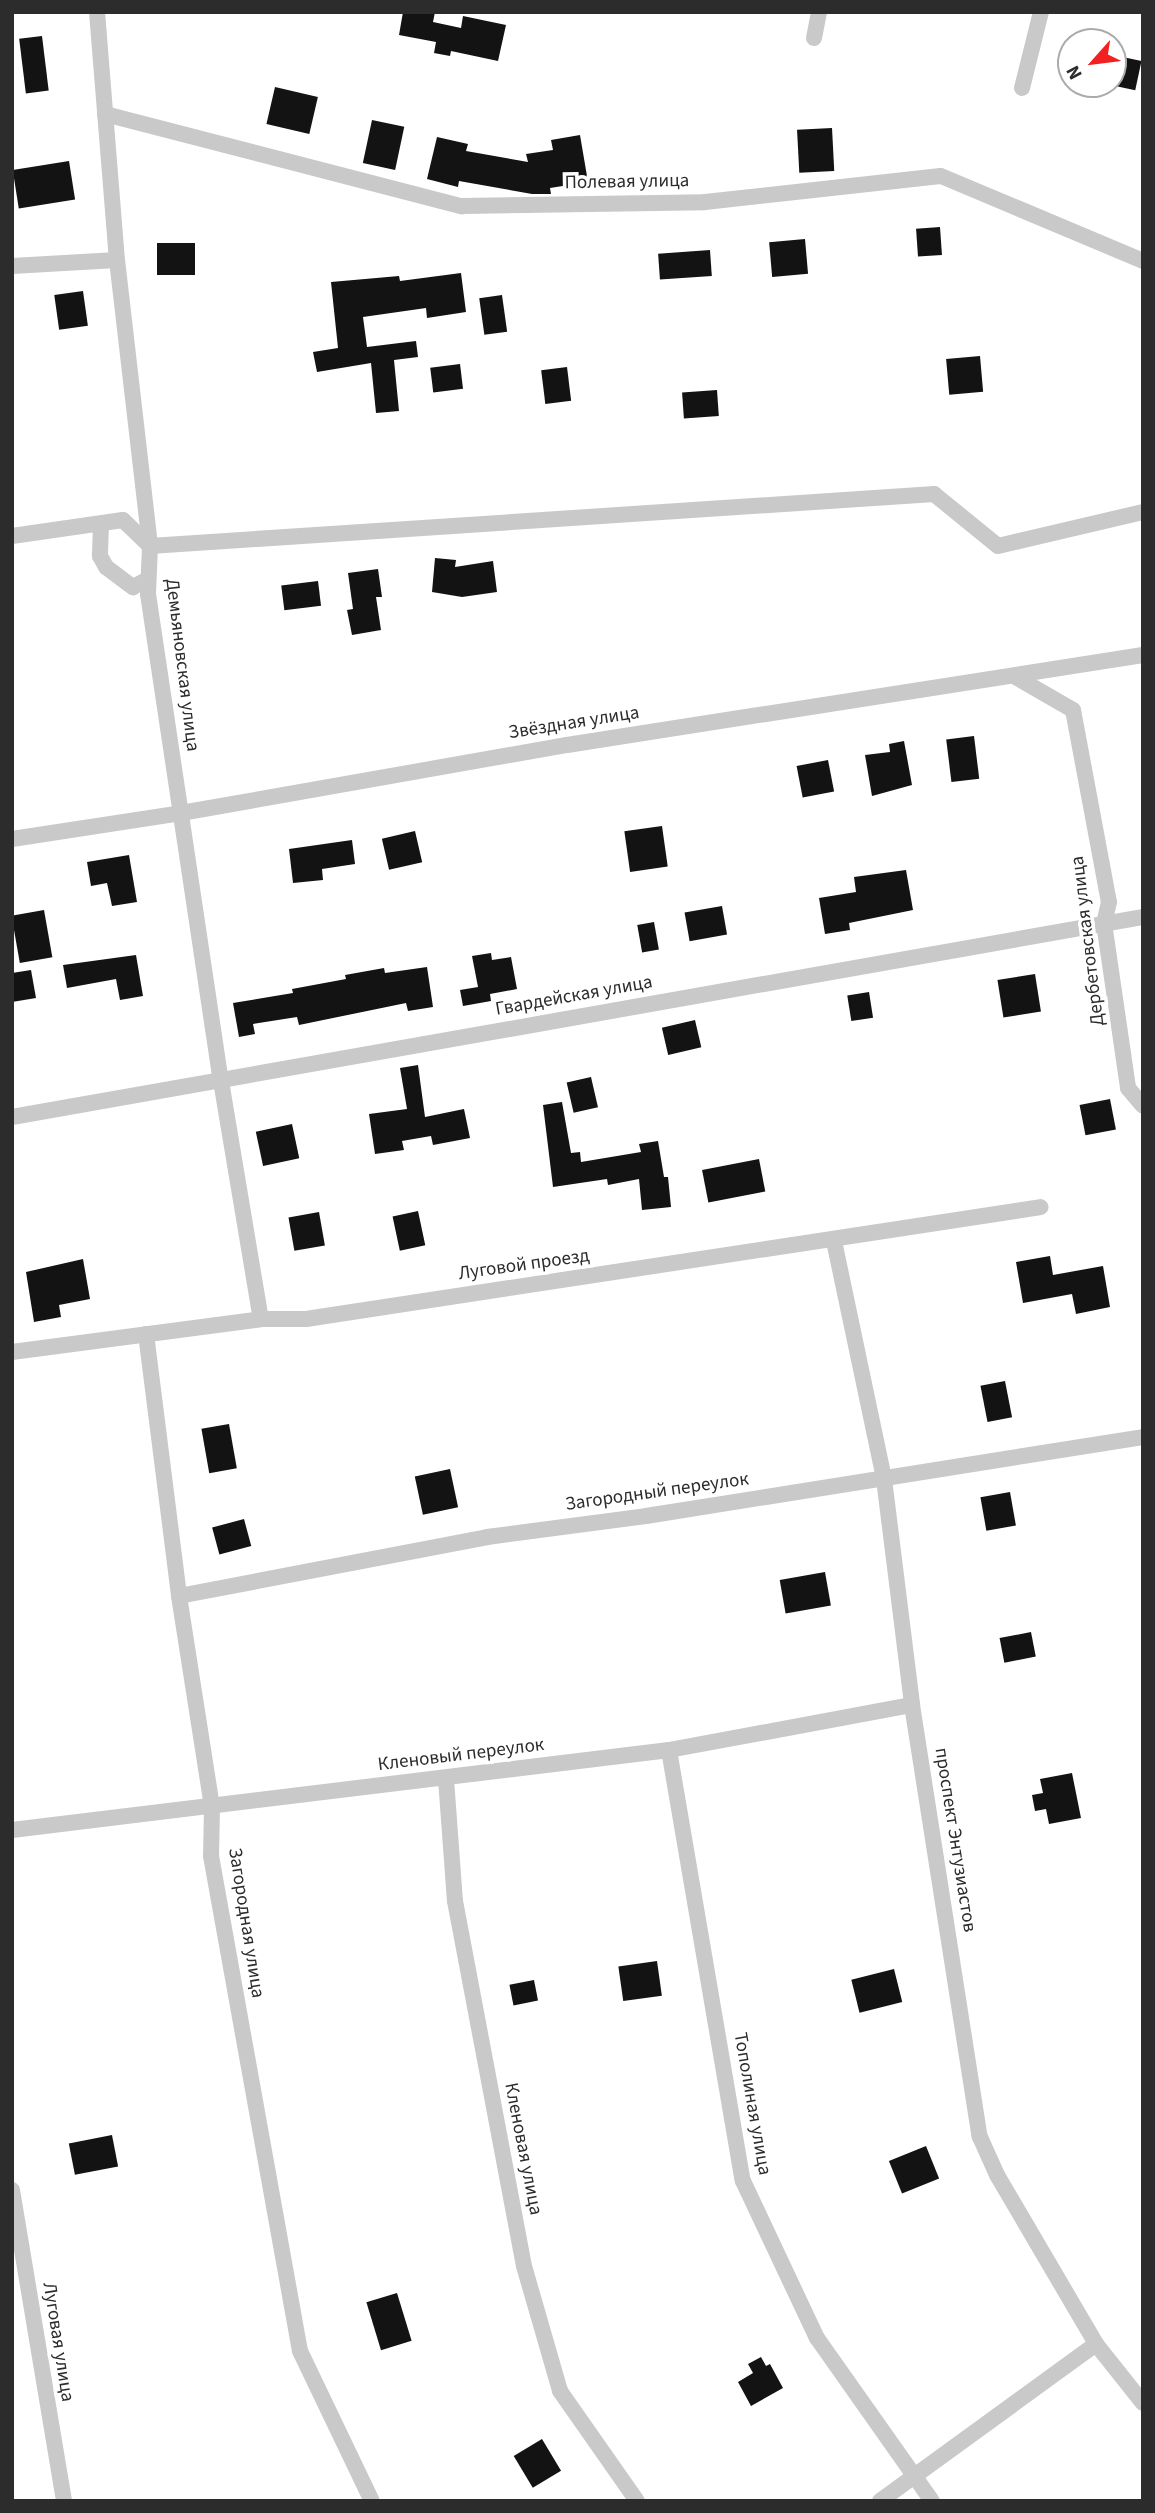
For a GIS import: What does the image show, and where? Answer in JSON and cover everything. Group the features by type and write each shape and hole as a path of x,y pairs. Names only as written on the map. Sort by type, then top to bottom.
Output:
{"street":[{"name":"Демьяновская улица","path":"97,12 117,260 150,546 148,594 221,1081 261,1319"},
{"path":"814,38 819,12"},
{"path":"1022,88 1041,12"},
{"name":"Полевая улица","path":"105,114 461,206 705,202 941,176 1143,261"},
{"path":"12,265 117,260"},
{"path":"12,536 123,520 150,546 934,494 998,546 1143,512"},
{"path":"101,524 100,556 106,567 133,587 148,579"},
{"name":"Звёздная улица","path":"12,839 181,813 567,745 1143,655"},
{"name":"Дербетовская улица","path":"1014,676 1073,710 1109,902 1104,923 1128,1088 1143,1106"},
{"name":"Гвардейская улица","path":"12,1117 1143,917"},
{"name":"Луговой проезд","path":"12,1352 261,1319 306,1319 834,1241 1041,1207"},
{"name":"проспект Энтузиастов","path":"834,1241 884,1479 912,1704 980,2137 998,2175 1096,2344 1143,2403"},
{"name":"Загородная улица","path":"146,1334 179,1596 212,1806 211,1856 300,2351 372,2501"},
{"name":"Загородный переулок","path":"179,1596 487,1538 1143,1437"},
{"name":"Кленовый переулок","path":"12,1830 669,1750 912,1704"},
{"name":"Тополиная улица","path":"669,1750 743,2181 817,2338 932,2501"},
{"name":"Кленовая улица","path":"446,1779 455,1901 524,2266 560,2391 637,2501"},
{"name":"Луговая улица","path":"12,2190 64,2501"},
{"path":"880,2501 912,2475 1096,2344"}],"building":[{"path":"403,12 435,12 433,22 461,28 463,16 506,25 498,61 451,51 450,56 434,53 436,42 399,35"},
{"path":"42,36 49,91 26,93 19,39"},
{"path":"1127,58 1141,61 1135,90 1127,89"},
{"path":"275,87 318,97 309,134 266,124"},
{"path":"372,120 404,127 395,170 363,163"},
{"path":"832,128 834,171 799,173 797,130"},
{"path":"580,135 588,182 550,188 551,194 532,194 459,181 458,187 427,179 437,137 468,144 466,151 528,162 526,154 553,150 551,140"},
{"path":"69,161 75,200 19,208 13,170"},
{"path":"940,227 942,255 918,257 916,229"},
{"path":"805,239 808,274 772,277 769,242"},
{"path":"157,243 195,243 195,275 157,275"},
{"path":"710,250 712,276 660,280 658,254"},
{"path":"461,273 466,312 427,318 426,308 363,317 367,347 416,341 418,357 394,360 399,411 376,413 371,363 317,372 313,352 338,348 331,282 399,276 400,281"},
{"path":"83,291 88,326 59,330 54,295"},
{"path":"502,295 507,332 484,335 479,298"},
{"path":"980,356 983,392 949,395 946,359"},
{"path":"460,364 463,389 433,392 430,368"},
{"path":"567,367 571,401 545,404 541,370"},
{"path":"717,390 719,416 684,418 682,392"},
{"path":"435,558 456,560 455,567 493,561 497,592 462,597 432,592"},
{"path":"378,569 382,597 376,597 381,630 352,635 347,610 353,609 348,573"},
{"path":"318,581 321,606 284,610 281,586"},
{"path":"974,736 979,779 951,782 946,739"},
{"path":"904,741 912,785 872,796 865,755 890,752 889,744"},
{"path":"828,760 834,791 803,798 797,766"},
{"path":"662,826 668,867 630,872 624,831"},
{"path":"415,831 422,862 389,870 382,839"},
{"path":"352,840 355,864 322,869 323,880 293,883 289,849"},
{"path":"129,855 137,902 112,906 107,883 91,886 87,862"},
{"path":"906,870 913,910 849,923 850,930 825,934 819,898 856,892 854,877"},
{"path":"722,906 727,935 690,941 685,913"},
{"path":"44,910 52,957 20,963 12,916"},
{"path":"654,922 659,950 642,953 637,925"},
{"path":"491,953 492,960 511,957 517,989 490,994 491,1001 463,1006 460,990 478,987 472,956"},
{"path":"136,955 143,996 120,1000 116,979 67,988 63,965"},
{"path":"427,967 433,1007 408,1011 406,1003 299,1025 297,1017 253,1024 255,1034 239,1037 233,1003 293,993 292,989 346,979 345,975 384,968 385,973"},
{"path":"31,970 36,998 12,1002 12,973"},
{"path":"1035,974 1041,1012 1003,1017 997,980"},
{"path":"869,992 873,1018 851,1021 847,995"},
{"path":"695,1020 701,1047 668,1055 662,1028"},
{"path":"418,1065 425,1117 464,1109 470,1138 433,1145 431,1136 402,1141 404,1150 375,1154 369,1114 407,1109 400,1068"},
{"path":"591,1077 598,1107 574,1113 567,1083"},
{"path":"1110,1099 1116,1129 1085,1135 1080,1105"},
{"path":"562,1102 571,1153 580,1152 581,1162 641,1152 639,1144 658,1141 664,1177 668,1177 671,1207 642,1210 639,1179 608,1185 607,1179 553,1187 543,1105"},
{"path":"292,1124 299,1158 263,1166 256,1132"},
{"path":"759,1159 765,1191 708,1202 702,1170"},
{"path":"418,1211 425,1245 400,1251 393,1216"},
{"path":"319,1212 325,1245 294,1251 288,1217"},
{"path":"1050,1256 1053,1275 1103,1266 1110,1307 1076,1314 1072,1294 1023,1303 1016,1262"},
{"path":"83,1259 90,1299 59,1305 61,1317 34,1322 26,1272"},
{"path":"1005,1381 1012,1417 988,1422 980,1386"},
{"path":"229,1424 237,1468 209,1473 201,1429"},
{"path":"450,1469 458,1507 423,1515 415,1476"},
{"path":"1010,1492 1016,1525 986,1531 980,1497"},
{"path":"244,1519 251,1546 219,1555 212,1528"},
{"path":"825,1572 831,1605 786,1613 780,1580"},
{"path":"1031,1632 1036,1657 1004,1663 1000,1638"},
{"path":"1072,1773 1081,1818 1049,1824 1046,1809 1035,1811 1032,1795 1043,1793 1040,1779"},
{"path":"657,1961 662,1996 623,2001 618,1966"},
{"path":"894,1969 902,2002 860,2013 851,1980"},
{"path":"534,1980 538,2001 513,2005 509,1985"},
{"path":"112,2135 118,2166 75,2175 69,2143"},
{"path":"926,2146 939,2178 902,2193 889,2161"},
{"path":"397,2293 412,2341 381,2350 366,2302"},
{"path":"761,2357 766,2366 770,2364 783,2388 751,2406 738,2382 753,2373 748,2364"},
{"path":"542,2439 561,2471 533,2488 514,2456"}]}
